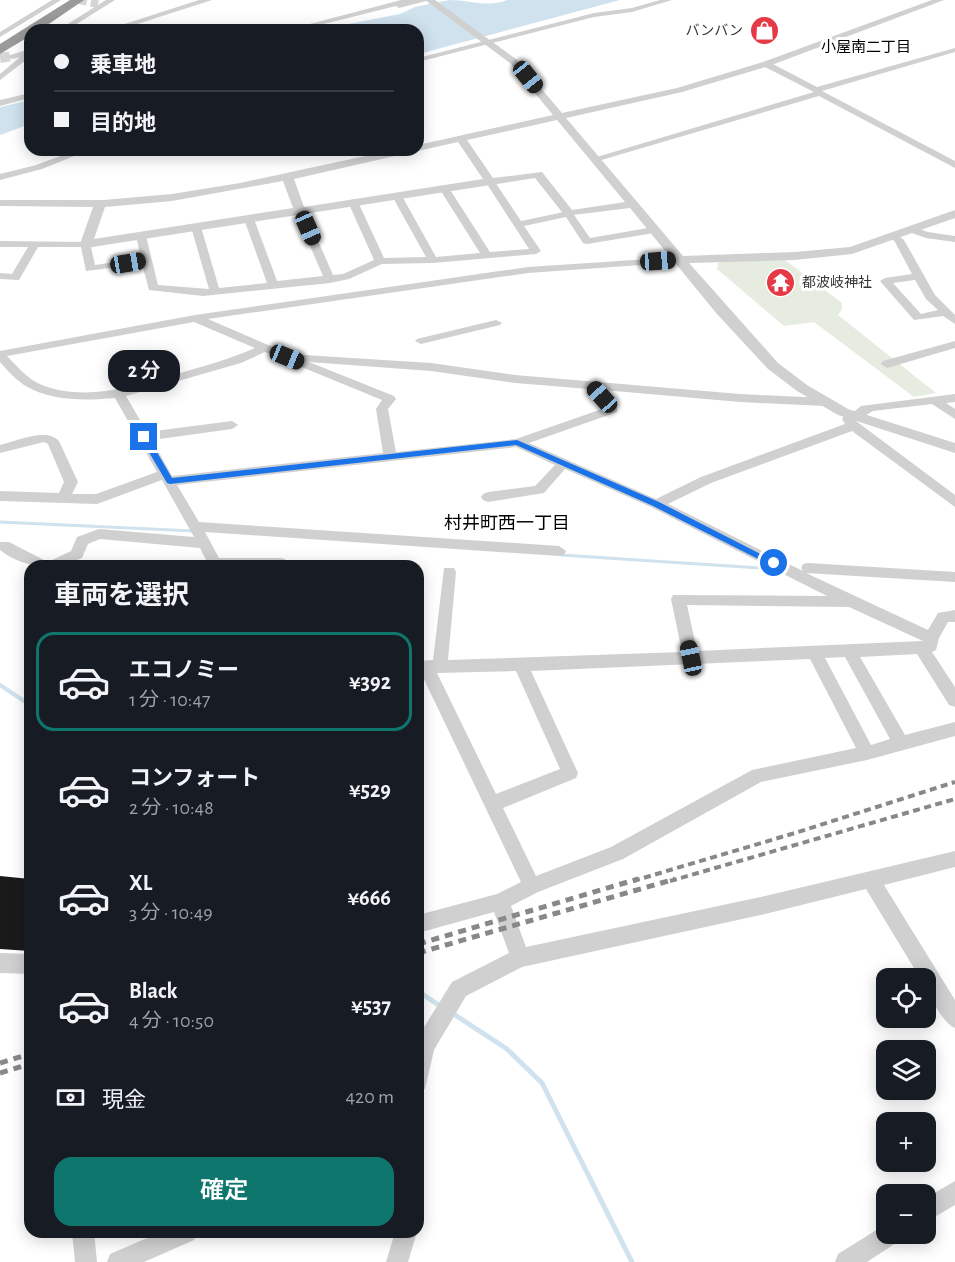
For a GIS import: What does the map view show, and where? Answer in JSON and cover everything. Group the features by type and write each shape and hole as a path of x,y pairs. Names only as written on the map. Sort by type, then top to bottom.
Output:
{"highway":[{"path":"41,24 78,0"},
{"path":"53,24 97,3"},
{"path":"0,50 24,35"},
{"path":"6,57 24,42"}],"street":[{"path":"0,35 57,0"},
{"path":"70,24 97,3 111,0"},
{"path":"130,24 208,0"},
{"path":"314,24 408,0"},
{"path":"334,19 427,0 513,61 753,346 787,377 850,418 955,502"},
{"path":"424,57 566,21 632,10 668,0"},
{"path":"424,147 679,90 766,64 940,0"},
{"path":"424,56 513,30 566,21"},
{"path":"595,159 955,50"},
{"path":"6,57 24,53"},
{"path":"0,78 24,57"},
{"path":"766,64 955,165"},
{"path":"0,103 24,97"},
{"path":"141,236 153,288 203,292 345,277 380,261 433,260 536,250 461,139"},
{"path":"0,177 39,167 69,156"},
{"path":"0,203 100,204 178,196 380,156"},
{"path":"0,244 86,244 538,174 587,241 654,230"},
{"path":"287,176 330,279"},
{"path":"444,188 486,254"},
{"path":"397,196 433,260"},
{"path":"353,202 380,261"},
{"path":"100,204 86,244 90,269 147,260"},
{"path":"519,224 632,204"},
{"path":"0,355 195,318 528,270 679,260 795,256 852,250 955,214"},
{"path":"249,219 272,283"},
{"path":"196,227 215,291"},
{"path":"913,230 926,235 955,239"},
{"path":"894,236 899,240 930,297 955,321"},
{"path":"0,276 15,278 34,245"},
{"path":"919,276 885,281 918,318 945,312"},
{"path":"195,318 390,399 382,409 390,456"},
{"path":"421,341 496,322"},
{"path":"887,364 955,344"},
{"path":"0,355 27,382 41,390 106,396 237,360 264,348"},
{"path":"287,357 431,367 515,379 740,398 824,402"},
{"path":"0,496 97,499 168,478 517,442 613,409 591,384"},
{"path":"119,394 214,560"},
{"path":"656,504 873,406 955,398"},
{"path":"934,400 955,414"},
{"path":"850,418 955,448"},
{"path":"144,437 232,425"},
{"path":"0,449 45,438 53,441 71,482 63,498"},
{"path":"517,442 656,504 852,602 926,643 955,700"},
{"path":"488,497 539,490 563,464"},
{"path":"197,527 559,551"},
{"path":"64,560 77,554 82,541 99,534 205,543"},
{"path":"4,546 14,555 36,560"},
{"path":"808,568 955,577"},
{"path":"449,572 428,667 532,886"},
{"path":"691,658 678,599 852,602"},
{"path":"926,643 943,617 955,616"},
{"path":"428,667 815,653 926,643"},
{"path":"849,651 901,743"},
{"path":"815,653 867,753"},
{"path":"492,804 570,773 521,665"},
{"path":"424,922 500,902 532,886 617,853 758,775 867,753 955,729"},
{"path":"424,1042 459,989 520,958 955,859"},
{"path":"870,879 955,1018"},
{"path":"500,902 520,958"},
{"path":"0,963 24,964"},
{"path":"936,1204 955,1192"},
{"path":"84,1238 86,1262"},
{"path":"118,1262 172,1238"},
{"path":"397,1262 404,1238"},
{"path":"846,1262 876,1243"}],"shaded area":[{"path":"785,260 842,303 842,309 838,315 936,393 914,397 814,322 784,326 717,269 718,263 724,261"}],"water":[{"path":"449,0 486,4 507,0 620,0 424,53 424,24 348,24 400,14 415,7"},
{"path":"24,101 24,126 0,135 0,107"}],"building":[{"path":"0,876 24,878 24,951 0,949"}],"waterway":[{"path":"0,522 194,531"},
{"path":"561,555 774,569"},
{"path":"0,685 24,701"},
{"path":"424,995 440,1006"},
{"path":"452,1013 507,1049 542,1083 632,1262"}],"tunnel":[{"path":"79,0 98,4"},
{"path":"0,58 12,56"}],"railway":[{"path":"633,881 955,782"},
{"path":"670,881 955,799"},
{"path":"424,942 638,879"},
{"path":"424,951 675,879"},
{"path":"0,1063 24,1056"},
{"path":"0,1073 24,1066"}],"place":[{"name":"バンバン","path":"764,31"},
{"name":"都波岐神社","path":"781,283"}],"district":[{"name":"小屋南二丁目","path":"866,47"},
{"name":"村井町西一丁目","path":"507,524"}],"route":[{"path":"144,437 170,481 517,442 656,504 774,563"}]}
